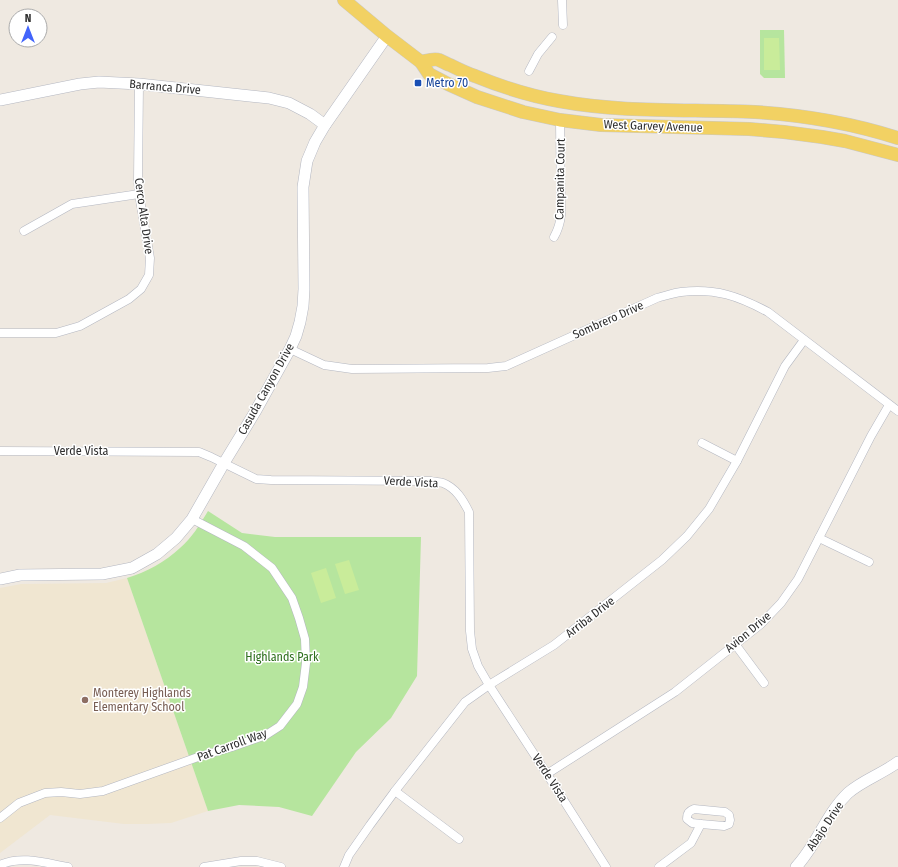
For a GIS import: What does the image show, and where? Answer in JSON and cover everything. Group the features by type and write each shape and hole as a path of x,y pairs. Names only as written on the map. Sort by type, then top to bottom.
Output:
{"main road":[{"name":"West Garvey Avenue","path":"344,0 421,62 430,74 477,97 516,110 560,120 601,124 749,129 784,132 846,141 895,154"},
{"name":"West Garvey Avenue","path":"421,62 437,59 471,75 528,95 589,106 754,112 791,115 839,122 898,138"},
{"path":"895,154 898,138"}],"street":[{"path":"562,0 563,25"},
{"name":"Casuda Canyon Drive","path":"0,579 20,575 102,574 132,568 156,554 176,538 192,519 255,412 296,336 303,306 304,289 303,187 307,161 314,142 387,36"},
{"path":"529,71 538,54 552,37"},
{"name":"Barranca Drive","path":"0,100 80,84 98,82 139,84 269,98 289,103 325,124"},
{"name":"Cerco Alta Drive","path":"0,333 56,333 80,326 129,299 141,290 149,275 150,258 138,180 139,84"},
{"name":"Campanita Court","path":"554,237 560,224 560,120"},
{"path":"24,231 72,204 139,194"},
{"name":"Sombrero Drive","path":"290,349 324,365 352,369 488,368 506,366 657,298 681,292 704,291 727,294 751,303 768,312 898,411"},
{"name":"Arriba Drive","path":"344,867 349,855 370,825 465,702 489,685 554,645 662,560 687,536 709,510 785,366 804,340"},
{"name":"Avion Drive","path":"547,774 675,692 761,624 782,603 798,579 871,436 890,405"},
{"path":"702,443 736,461"},
{"name":"Verde Vista","path":"0,451 199,452 256,479 431,481 444,483 455,491 463,500 469,512 470,631 472,649 478,666 606,867"},
{"name":"Pat Carroll Way","path":"0,818 18,802 45,793 60,792 80,794 103,791 198,757 232,748 266,735 280,726 297,704 303,687 306,663 305,639 292,598 272,568 244,546 192,519"},
{"path":"820,538 869,562"},
{"path":"735,644 764,683"},
{"name":"Abajo Drive","path":"796,867 810,849 836,807 848,793 898,762"},
{"path":"395,791 459,839"},
{"path":"694,809 725,812 729,815 729,824 724,826 701,824 692,823 687,819 689,811 694,809"},
{"path":"659,867 691,844 701,824"},
{"path":"0,865 7,862 34,860 68,867"},
{"path":"204,867 241,861 257,861 281,867"}],"shaded area":[{"name":"Monterey Highlands Elementary School","path":"127,578 208,811 171,823 147,824 124,824 50,815 0,853 0,588 21,584 106,583"}],"green space":[{"path":"760,30 784,30 785,78 764,78 760,74"},
{"path":"764,38 779,38 780,70 764,70"},
{"name":"Highlands Park","path":"208,511 242,533 275,537 421,537 417,676 391,718 356,752 312,816 279,807 239,805 208,811 127,578 142,573 168,558 192,535"},
{"path":"349,560 359,590 345,594 335,564"},
{"path":"326,568 336,598 321,603 311,573"}],"place":[{"name":"Metro 70","path":"418,83"},
{"name":"Monterey Highlands Elementary School","path":"85,700"}]}
